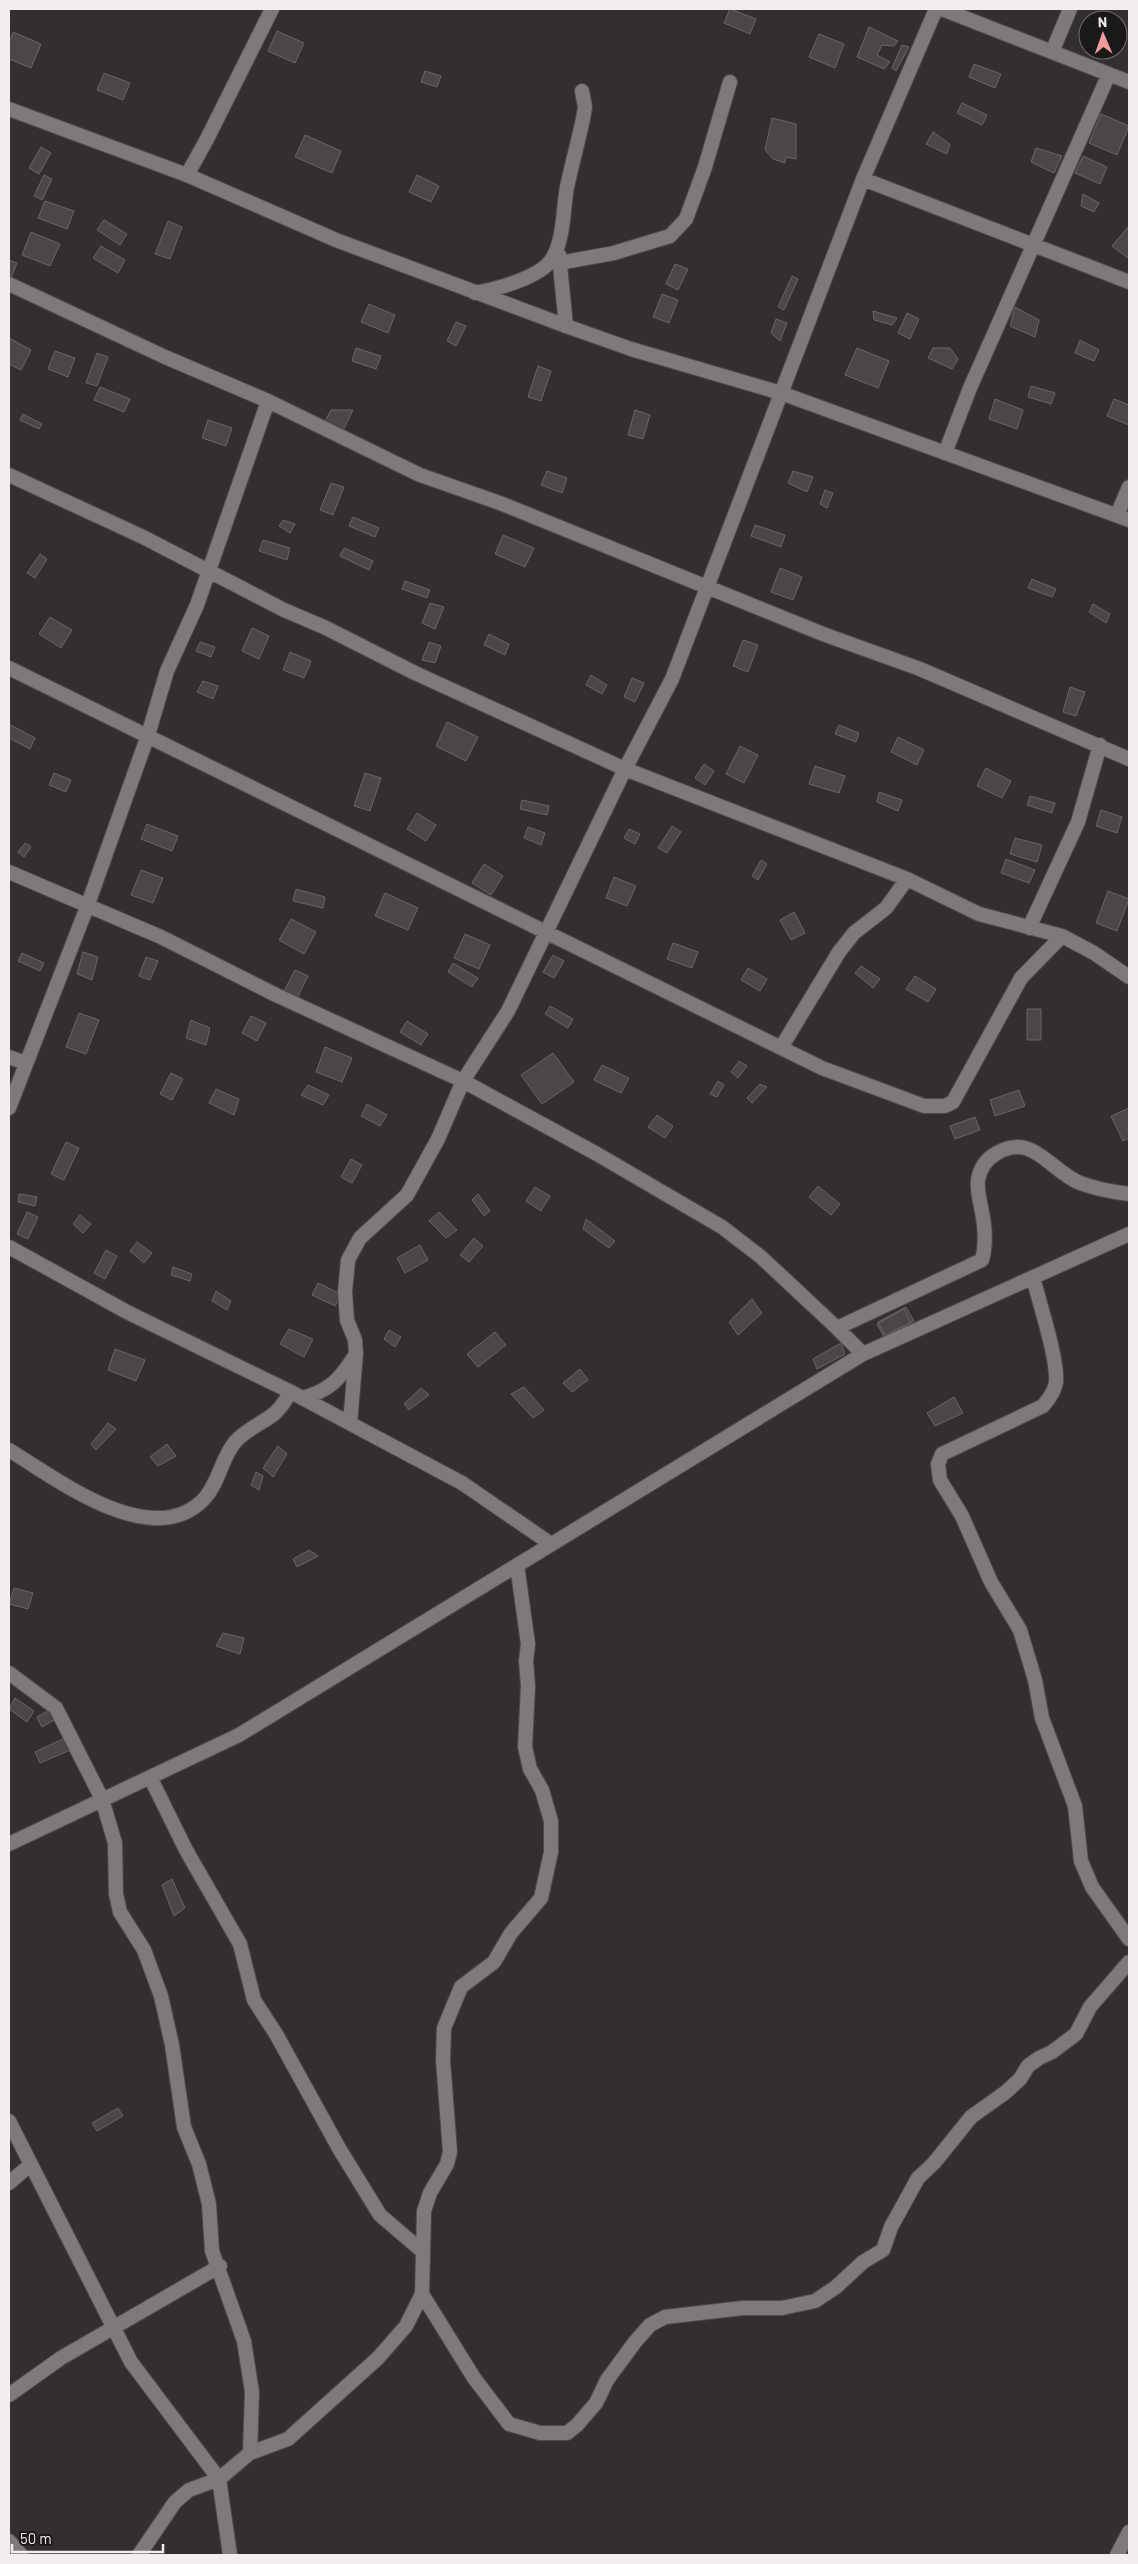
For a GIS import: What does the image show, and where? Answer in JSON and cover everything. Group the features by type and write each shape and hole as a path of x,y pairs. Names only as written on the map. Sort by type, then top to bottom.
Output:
{"street":[{"path":"187,175 272,9"},
{"path":"350,1424 356,1354 355,1340 347,1320 346,1310 345,1292 348,1260 360,1238 407,1194 438,1139 463,1081 508,1011 625,769 672,679 863,179 936,9"},
{"path":"942,9 1129,82"},
{"path":"1052,52 1070,9"},
{"path":"944,453 1032,244 1109,74"},
{"path":"559,262 614,253 670,236 686,219 730,82"},
{"path":"475,293 507,286 541,268 552,259 558,240 585,107 582,91"},
{"path":"9,109 187,175 336,240 475,293 631,349 781,393 1123,518 1129,487"},
{"path":"863,179 1129,282"},
{"path":"558,240 566,326"},
{"path":"9,284 165,357 268,401 420,475 500,503 708,588 920,669 1129,758"},
{"path":"9,1108 87,907 148,735 167,672 187,630 209,571 268,401"},
{"path":"9,475 143,538 415,673 625,769 907,879 979,914 1062,936 1094,953 1129,977"},
{"path":"9,668 148,735 545,933 782,1046 822,1068 902,1096 924,1106 945,1106 953,1102 1021,978 1062,936"},
{"path":"1029,928 1078,822 1100,745"},
{"path":"9,872 87,907 161,937 276,995 463,1081 597,1154 722,1227 761,1256 863,1354"},
{"path":"782,1046 839,952 854,933 886,908 907,879"},
{"path":"9,1057 25,1063"},
{"path":"837,1328 982,1260 986,1246 978,1181 982,1165 991,1156 1007,1147 1027,1147 1079,1183 1129,1194"},
{"path":"9,1844 239,1735 863,1354 1129,1234"},
{"path":"9,1247 127,1312 297,1395 462,1483 551,1544"},
{"path":"1034,1277 1055,1372 1056,1381 1052,1395 1043,1406 942,1454 938,1464 940,1480 962,1516 991,1582 1020,1630 1035,1680 1042,1718 1075,1806 1081,1861 1092,1887 1129,1939"},
{"path":"9,1450 83,1494 121,1512 144,1518 187,1512 205,1498 224,1456 237,1440 277,1412 297,1395 324,1392 342,1376 356,1354"},
{"path":"140,2555 175,2502 189,2490 219,2479 250,2453 288,2439 378,2358 406,2326 422,2294 424,2211 430,2194 447,2164 450,2152 443,2060 444,2028 461,1987 494,1962 511,1933 541,1898 551,1852 551,1821 542,1790 530,1769 525,1747 528,1702 526,1661 528,1644 517,1565"},
{"path":"9,1673 56,1708 102,1799 115,1843 116,1894 120,1912 144,1950 161,1996 172,2045 184,2127 199,2164 209,2204 212,2251 220,2266 244,2341 252,2392 250,2453"},
{"path":"150,1776 186,1850 240,1944 254,2000 276,2034 340,2150 380,2215 422,2251"},
{"path":"422,2294 474,2378 509,2424 540,2433 567,2433 596,2404 606,2380 650,2325 665,2317 736,2309 782,2308 815,2301 836,2287 863,2262 883,2250 891,2227 918,2178 934,2163 971,2117 1006,2092 1020,2079 1028,2066 1052,2052 1076,2034 1090,2007 1129,1962"},
{"path":"9,2121 131,2362 219,2479 230,2555"},
{"path":"9,2183 30,2165"},
{"path":"9,2395 61,2358 220,2266"},
{"path":"1117,2555 1129,2532"},
{"path":"9,2541 21,2555"}],"building":[{"path":"730,9 756,19 750,34 724,23"},
{"path":"869,27 898,41 894,46 882,45 877,55 890,62 884,69 857,57"},
{"path":"277,31 304,43 295,63 268,51"},
{"path":"13,32 41,44 31,68 9,59 9,43"},
{"path":"819,34 844,44 835,68 809,57"},
{"path":"902,45 909,47 896,71 892,68"},
{"path":"974,64 1001,74 995,88 969,77"},
{"path":"425,71 441,76 437,87 421,82"},
{"path":"104,73 130,83 123,100 97,90"},
{"path":"962,103 987,115 982,125 957,113"},
{"path":"1101,114 1129,126 1117,155 1089,143"},
{"path":"772,118 796,124 796,159 786,157 785,163 773,159 765,150"},
{"path":"933,132 950,144 947,154 926,144"},
{"path":"305,135 341,151 332,173 295,157"},
{"path":"41,147 51,153 39,174 29,168"},
{"path":"1036,148 1062,156 1054,173 1031,162"},
{"path":"1083,156 1107,167 1100,184 1075,173"},
{"path":"44,175 52,179 42,200 34,196"},
{"path":"417,175 439,186 431,202 409,192"},
{"path":"1083,194 1099,203 1094,212 1081,206"},
{"path":"45,201 74,211 67,229 38,218"},
{"path":"104,220 127,234 120,245 97,230"},
{"path":"168,221 182,227 170,259 155,254"},
{"path":"1129,226 1129,256 1128,258 1112,246"},
{"path":"31,232 60,244 50,266 22,255"},
{"path":"101,246 125,260 118,273 93,258"},
{"path":"9,260 17,263 11,278 9,277"},
{"path":"675,264 688,269 678,290 666,284"},
{"path":"792,276 798,279 784,310 778,307"},
{"path":"662,294 678,300 669,323 653,317"},
{"path":"369,304 395,315 388,333 361,322"},
{"path":"1015,307 1039,320 1035,337 1010,326"},
{"path":"873,311 897,318 892,325 874,320"},
{"path":"907,313 919,319 910,339 898,333"},
{"path":"776,319 787,323 780,341 771,333"},
{"path":"456,322 466,326 456,346 447,341"},
{"path":"9,338 31,350 21,370 9,364"},
{"path":"1080,340 1099,350 1094,361 1075,353"},
{"path":"356,348 381,356 376,369 352,361"},
{"path":"857,348 889,361 878,388 845,375"},
{"path":"933,348 950,348 958,359 952,369 928,358"},
{"path":"55,351 75,358 68,377 48,369"},
{"path":"97,353 108,357 97,386 86,383"},
{"path":"538,366 551,371 541,401 528,397"},
{"path":"1031,386 1055,393 1051,404 1028,397"},
{"path":"100,387 130,399 124,412 94,400"},
{"path":"995,399 1023,410 1017,429 989,419"},
{"path":"1114,399 1129,405 1129,425 1107,416"},
{"path":"331,410 353,410 343,430 325,421"},
{"path":"635,410 650,415 643,439 628,435"},
{"path":"23,414 42,424 39,429 20,420"},
{"path":"208,420 232,428 226,446 202,438"},
{"path":"547,471 567,478 562,493 541,485"},
{"path":"793,471 813,477 807,492 788,483"},
{"path":"331,483 344,487 333,515 320,510"},
{"path":"825,490 833,493 827,508 820,504"},
{"path":"353,517 379,528 375,537 349,526"},
{"path":"283,520 295,524 290,533 279,526"},
{"path":"755,525 785,535 781,547 751,536"},
{"path":"503,535 534,548 525,567 495,554"},
{"path":"263,540 290,548 287,560 259,551"},
{"path":"344,548 373,561 369,570 340,556"},
{"path":"40,554 47,559 35,578 27,573"},
{"path":"780,568 802,577 793,600 771,592"},
{"path":"1032,579 1056,589 1052,597 1028,588"},
{"path":"405,581 430,590 427,598 402,589"},
{"path":"430,603 444,607 435,629 422,623"},
{"path":"1093,604 1110,614 1106,623 1089,612"},
{"path":"50,617 72,630 61,648 39,634"},
{"path":"252,628 269,636 259,659 242,651"},
{"path":"489,634 509,644 505,655 484,645"},
{"path":"743,640 758,645 748,672 733,666"},
{"path":"200,642 215,647 211,657 196,651"},
{"path":"429,642 441,646 435,663 422,660"},
{"path":"290,652 311,661 304,678 283,670"},
{"path":"591,675 607,685 602,694 586,685"},
{"path":"632,678 644,683 635,702 624,697"},
{"path":"203,681 218,686 213,699 197,692"},
{"path":"1070,687 1085,692 1076,716 1063,712"},
{"path":"447,722 478,737 466,761 436,746"},
{"path":"9,724 35,738 30,749 9,738"},
{"path":"839,725 859,733 856,742 835,734"},
{"path":"898,737 924,750 917,765 891,752"},
{"path":"740,746 758,755 744,783 726,774"},
{"path":"704,764 714,771 705,785 695,778"},
{"path":"815,766 845,776 839,793 809,784"},
{"path":"986,768 1011,781 1002,798 977,786"},
{"path":"54,773 71,780 66,792 49,785"},
{"path":"365,773 381,778 370,811 354,806"},
{"path":"879,792 902,800 898,811 877,802"},
{"path":"1030,796 1055,803 1052,813 1027,805"},
{"path":"522,800 549,806 547,815 520,809"},
{"path":"1101,810 1122,817 1117,833 1096,826"},
{"path":"417,813 436,825 426,841 407,829"},
{"path":"147,824 178,836 172,851 141,839"},
{"path":"672,826 681,832 667,853 658,848"},
{"path":"528,827 545,833 541,845 524,838"},
{"path":"629,829 640,834 635,844 624,838"},
{"path":"1015,838 1042,845 1037,862 1010,854"},
{"path":"25,843 31,847 24,857 18,852"},
{"path":"1006,859 1035,870 1029,883 1001,873"},
{"path":"761,860 767,864 758,880 752,876"},
{"path":"484,864 503,876 491,895 472,883"},
{"path":"141,870 163,878 153,903 131,895"},
{"path":"614,877 636,886 627,906 606,898"},
{"path":"296,889 325,897 323,908 293,901"},
{"path":"1108,891 1129,899 1117,931 1096,923"},
{"path":"385,893 418,908 408,930 375,916"},
{"path":"794,912 805,933 791,940 780,920"},
{"path":"291,919 316,932 304,954 279,940"},
{"path":"465,934 490,945 479,969 454,958"},
{"path":"673,943 698,952 692,968 667,959"},
{"path":"83,952 98,957 92,980 77,974"},
{"path":"22,953 44,963 40,971 18,961"},
{"path":"553,955 564,961 554,978 543,972"},
{"path":"146,957 158,961 150,980 139,976"},
{"path":"453,963 478,978 472,987 448,972"},
{"path":"861,966 880,979 873,988 855,973"},
{"path":"748,968 767,979 760,991 741,980"},
{"path":"295,970 308,976 297,998 284,991"},
{"path":"915,976 936,989 928,1002 906,989"},
{"path":"550,1006 573,1019 568,1028 545,1014"},
{"path":"1027,1009 1041,1009 1041,1040 1027,1040"},
{"path":"79,1013 99,1020 86,1054 66,1047"},
{"path":"251,1016 266,1023 257,1041 242,1033"},
{"path":"191,1020 210,1028 206,1045 186,1038"},
{"path":"407,1021 428,1034 421,1045 400,1032"},
{"path":"325,1047 352,1058 342,1082 316,1072"},
{"path":"553,1053 574,1082 542,1104 521,1075"},
{"path":"739,1061 747,1066 738,1078 731,1072"},
{"path":"602,1065 629,1078 621,1093 594,1080"},
{"path":"171,1073 183,1079 172,1100 160,1094"},
{"path":"718,1081 724,1085 717,1097 710,1094"},
{"path":"760,1084 767,1087 752,1103 747,1098"},
{"path":"308,1085 329,1095 323,1105 301,1095"},
{"path":"216,1089 239,1099 234,1115 209,1103"},
{"path":"1019,1090 1025,1106 995,1116 990,1100"},
{"path":"367,1104 387,1115 380,1126 361,1116"},
{"path":"1129,1108 1129,1138 1123,1141 1111,1116"},
{"path":"657,1115 673,1126 665,1138 648,1127"},
{"path":"975,1117 980,1130 955,1139 950,1126"},
{"path":"66,1142 79,1148 64,1180 51,1174"},
{"path":"351,1159 362,1165 352,1183 341,1177"},
{"path":"818,1186 840,1204 831,1215 809,1197"},
{"path":"535,1187 550,1196 541,1211 526,1201"},
{"path":"19,1194 37,1197 35,1206 18,1202"},
{"path":"478,1194 490,1211 484,1216 472,1200"},
{"path":"27,1212 38,1217 28,1239 17,1234"},
{"path":"439,1212 457,1230 446,1238 429,1221"},
{"path":"80,1215 91,1224 83,1233 73,1224"},
{"path":"586,1219 615,1241 609,1248 583,1229"},
{"path":"474,1238 483,1246 469,1262 460,1255"},
{"path":"137,1242 152,1253 144,1263 130,1251"},
{"path":"420,1245 428,1260 405,1273 397,1258"},
{"path":"106,1250 117,1256 105,1279 94,1273"},
{"path":"173,1267 192,1274 190,1281 171,1275"},
{"path":"318,1283 341,1294 335,1306 312,1295"},
{"path":"216,1291 231,1301 227,1310 212,1301"},
{"path":"752,1299 762,1313 738,1335 729,1322"},
{"path":"906,1307 914,1321 885,1335 878,1322"},
{"path":"904,1309 911,1323 884,1337 877,1324"},
{"path":"289,1329 313,1339 304,1357 280,1344"},
{"path":"389,1330 401,1337 395,1347 384,1339"},
{"path":"495,1332 506,1345 478,1367 467,1354"},
{"path":"841,1343 845,1354 817,1369 813,1359"},
{"path":"115,1349 145,1360 136,1381 108,1370"},
{"path":"580,1369 588,1380 572,1392 563,1383"},
{"path":"524,1387 544,1410 533,1418 511,1394"},
{"path":"421,1388 429,1395 409,1410 404,1404"},
{"path":"954,1397 963,1413 935,1426 927,1413"},
{"path":"108,1423 116,1429 96,1450 91,1444"},
{"path":"167,1444 176,1456 158,1466 150,1457"},
{"path":"278,1446 287,1454 273,1477 263,1468"},
{"path":"256,1472 263,1476 259,1490 251,1485"},
{"path":"309,1550 318,1556 297,1567 293,1559"},
{"path":"14,1588 33,1593 28,1609 9,1604"},
{"path":"223,1633 244,1638 240,1654 216,1646"},
{"path":"15,1698 34,1711 27,1722 9,1709"},
{"path":"51,1709 56,1719 42,1727 37,1717"},
{"path":"67,1737 73,1749 40,1763 35,1752"},
{"path":"172,1879 185,1908 174,1916 162,1885"},
{"path":"118,2108 123,2116 97,2131 92,2123"}]}
